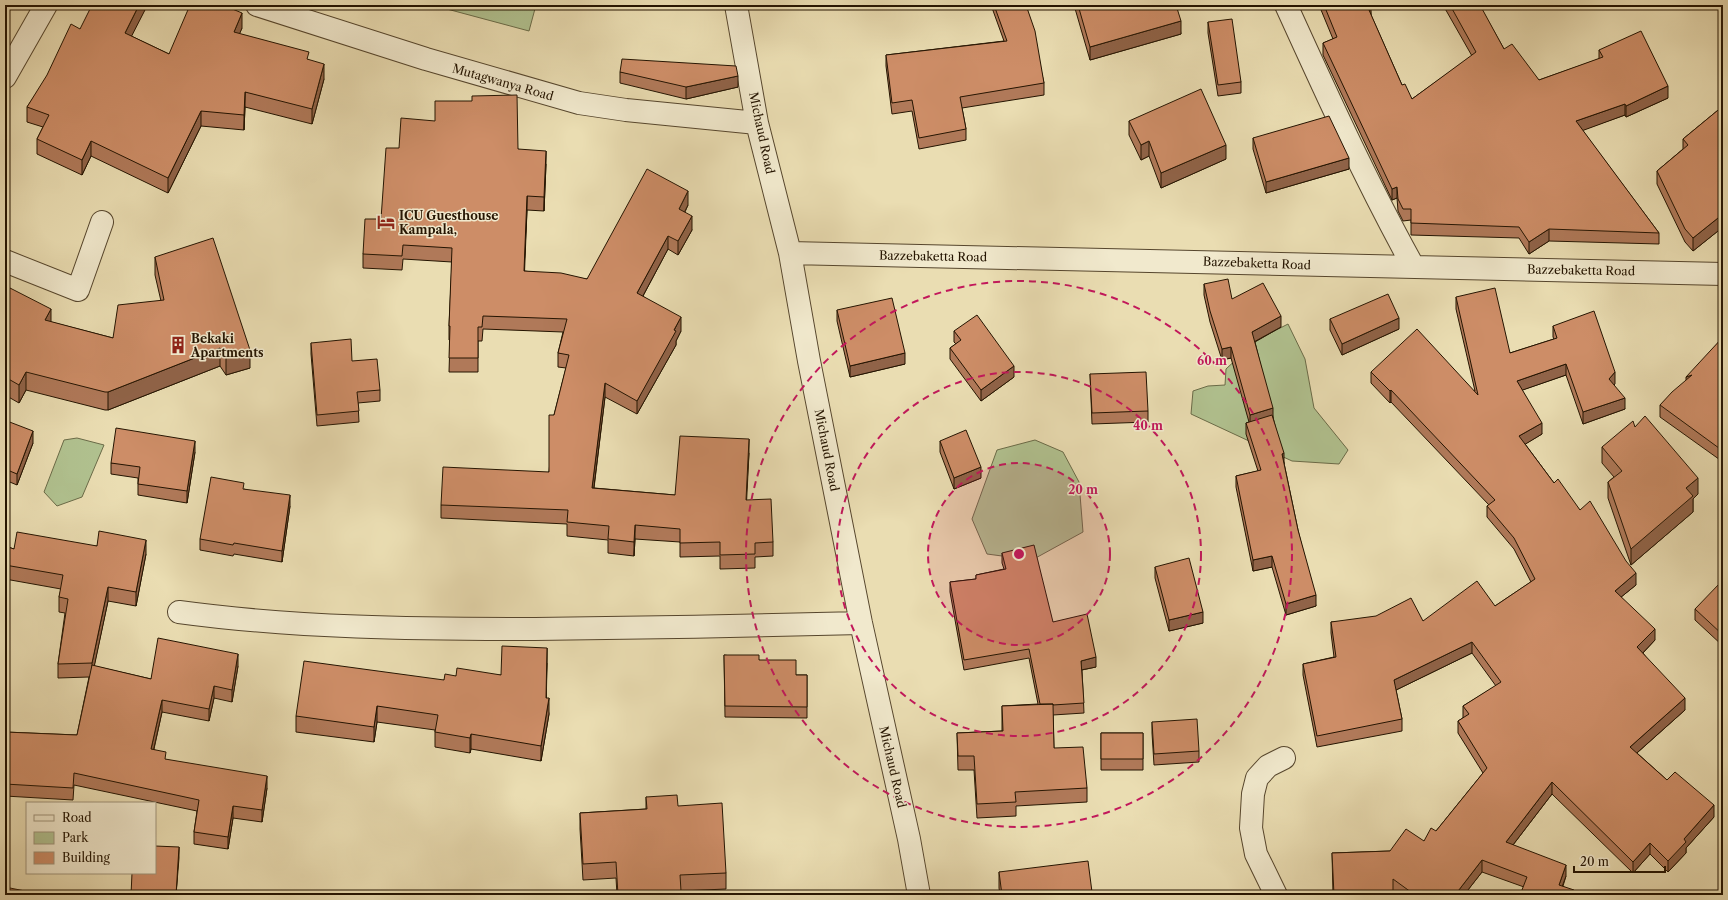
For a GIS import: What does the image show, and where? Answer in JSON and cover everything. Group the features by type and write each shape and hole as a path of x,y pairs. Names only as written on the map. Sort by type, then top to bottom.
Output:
{"street":[{"path":"5,77 46,5"},
{"name":"Mutagwanya Road","path":"257,5 426,59 579,103 757,123"},
{"name":"Michaud Road","path":"736,5 757,123 790,253 809,361 861,623 909,839 918,895"},
{"path":"1286,5 1338,120 1380,205 1413,266"},
{"path":"5,261 78,290 102,222"},
{"name":"Bazzebaketta Road","path":"790,253 1723,274"},
{"path":"179,612 221,618 290,623 449,629 717,628 861,623"},
{"path":"1276,895 1256,854 1251,828 1256,778 1268,766 1284,758"}],"green space":[{"path":"432,5 536,5 529,31"},
{"path":"1288,324 1305,359 1314,408 1348,450 1339,464 1292,461 1191,414 1193,391 1208,386 1225,385 1226,369 1257,340"},
{"path":"77,438 104,445 82,497 57,506 44,492 64,440"},
{"path":"1035,440 1063,452 1079,482 1083,532 1032,560 987,554 972,519 997,450"}],"building":[{"path":"92,5 139,5 125,33 169,54 190,5 223,5 242,13 234,32 309,52 307,59 324,64 312,109 245,92 244,115 201,111 168,178 91,141 82,160 37,139 49,115 27,107 47,75 71,24 80,29"},
{"path":"994,5 1026,5 1035,31 1044,83 960,97 966,129 919,138 912,100 892,103 886,55 1007,41"},
{"path":"1078,5 1176,5 1181,21 1090,47"},
{"path":"1324,5 1370,5 1371,8 1369,10 1402,85 1405,84 1412,99 1476,52 1450,5 1480,5 1504,49 1512,44 1539,80 1603,57 1599,50 1641,31 1668,86 1626,106 1625,104 1576,121 1659,233 1549,229 1529,242 1519,227 1411,223 1411,209 1403,209 1398,199 1397,187 1392,189 1323,43 1337,37"},
{"path":"1232,19 1241,82 1218,85 1208,22"},
{"path":"622,59 736,66 738,76 686,87 620,72"},
{"path":"1201,89 1226,145 1161,173 1149,141 1141,145 1129,121"},
{"path":"517,95 518,149 546,151 544,197 527,196 524,271 561,273 587,279 647,169 688,191 679,209 692,216 678,241 668,236 637,293 681,317 674,330 676,331 637,401 605,383 592,488 675,495 680,436 749,439 746,500 771,499 773,542 755,543 755,554 720,555 720,542 680,543 680,529 635,525 634,542 608,539 609,526 567,522 568,510 441,505 443,467 549,472 549,415 554,415 569,355 558,353 567,319 483,316 482,327 478,327 478,358 449,358 452,248 403,245 402,256 363,254 365,219 381,219 386,148 399,148 401,118 435,121 435,101 472,101 472,96"},
{"path":"1723,106 1723,214 1693,238 1685,229 1657,171 1688,145 1683,139"},
{"path":"1329,116 1349,158 1266,182 1253,138"},
{"path":"213,238 250,350 226,357 220,348 108,392 26,372 19,385 5,377 5,299 10,288 51,309 45,320 113,338 118,305 164,300 155,257"},
{"path":"1228,279 1232,299 1263,283 1281,316 1252,332 1273,408 1250,415 1231,347 1222,349 1210,311 1204,284"},
{"path":"1495,288 1510,353 1557,338 1553,326 1594,311 1615,372 1609,379 1625,398 1583,412 1566,364 1517,381 1542,423 1519,436 1554,483 1558,479 1580,510 1590,501 1626,561 1636,573 1615,591 1655,629 1637,647 1685,698 1630,747 1667,780 1675,772 1714,805 1684,839 1686,842 1668,861 1650,843 1633,862 1552,782 1506,842 1566,865 1559,885 1574,890 1572,895 1520,895 1527,877 1482,860 1455,895 1415,895 1393,879 1393,895 1334,895 1332,853 1390,851 1406,829 1424,841 1431,828 1436,831 1487,768 1458,721 1469,714 1463,706 1501,682 1472,642 1394,680 1402,719 1317,736 1303,664 1336,657 1331,622 1376,616 1411,598 1423,621 1477,581 1495,606 1535,579 1514,538 1487,506 1495,500 1391,390 1390,391 1371,372 1417,329 1478,395 1456,297"},
{"path":"1388,294 1399,318 1342,344 1330,319"},
{"path":"892,298 905,353 850,366 837,310"},
{"path":"977,315 1014,366 981,390 950,348 961,340 954,331"},
{"path":"1723,337 1723,451 1660,405 1672,392 1692,375 1686,377"},
{"path":"351,339 352,361 377,359 380,390 357,392 359,411 317,415 311,343"},
{"path":"1146,372 1148,411 1092,413 1090,374"},
{"path":"1272,415 1284,453 1282,454 1298,530 1316,595 1286,604 1272,556 1253,560 1236,476 1261,470 1246,423"},
{"path":"1645,416 1698,478 1686,488 1693,496 1631,549 1608,482 1622,471 1602,447 1633,421 1635,427"},
{"path":"7,421 33,431 17,474 5,469 5,427"},
{"path":"116,428 195,441 187,491 138,484 140,467 111,463"},
{"path":"966,430 981,467 954,478 940,441"},
{"path":"211,477 244,483 243,489 290,495 282,551 200,539"},
{"path":"99,531 146,540 136,592 108,587 92,663 58,664 68,599 59,597 63,575 5,565 5,546 14,549 17,532 97,546"},
{"path":"1034,545 1053,622 1087,614 1096,657 1081,661 1084,703 1053,705 1040,704 1029,649 964,660 950,582 976,579 976,575 1006,569 1002,553"},
{"path":"1189,558 1203,612 1169,620 1155,567"},
{"path":"1720,583 1723,585 1723,635 1695,609"},
{"path":"158,638 238,654 232,690 214,686 209,709 162,700 151,749 166,752 165,759 267,776 262,810 233,806 228,837 194,832 199,800 74,773 73,788 5,784 5,732 77,735 92,665 151,679"},
{"path":"502,646 547,648 546,698 549,698 541,746 471,734 470,738 435,732 438,715 377,706 374,727 296,716 304,661 444,680 445,674 456,676 457,668 501,675"},
{"path":"724,655 759,655 759,660 796,660 796,675 807,675 807,707 725,706"},
{"path":"1053,704 1054,748 1083,747 1087,788 1015,792 1016,802 977,804 974,756 958,756 957,733 1003,731 1002,706"},
{"path":"1197,719 1199,751 1154,754 1152,722"},
{"path":"1101,733 1143,733 1143,759 1101,759"},
{"path":"677,795 678,806 722,803 726,873 680,875 681,891 618,895 616,862 583,864 580,813 647,809 646,797"},
{"path":"156,846 179,847 176,895 131,895 132,874 156,874"},
{"path":"1088,861 1092,892 1070,895 1002,895 999,872"},
{"path":"5,887 30,892 29,895 5,895"}],"place":[{"name":"ICU Guesthouse Kampala,","path":"386,222"},
{"name":"Bekaki Apartments","path":"178,345"}]}
